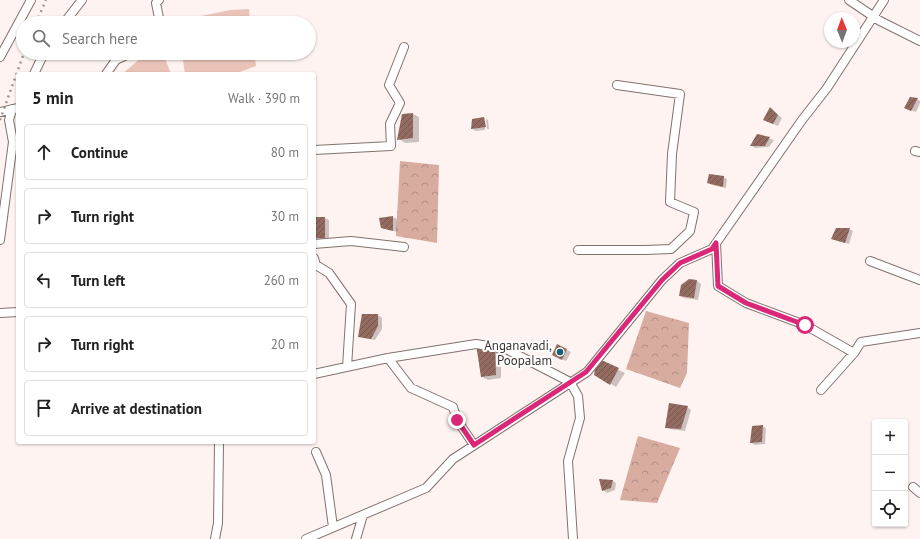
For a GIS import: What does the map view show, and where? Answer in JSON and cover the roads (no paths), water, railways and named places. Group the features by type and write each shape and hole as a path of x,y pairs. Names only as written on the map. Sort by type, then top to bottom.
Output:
{"street":[{"path":"22,16 31,0"},
{"path":"69,16 82,0"},
{"path":"158,0 156,3 159,16"},
{"path":"849,0 874,17 920,40"},
{"path":"306,539 426,488 453,459 586,372 662,280 680,263 712,249 802,120 827,88 884,0"},
{"path":"0,58 16,28"},
{"path":"316,150 391,146 390,124 400,104 389,85 404,47"},
{"path":"35,72 41,60"},
{"path":"107,72 116,60"},
{"path":"578,250 671,249 690,231 694,212 670,202 672,154 680,94 617,85"},
{"path":"0,112 15,108"},
{"path":"0,240 13,142 9,120 15,108"},
{"path":"316,244 351,242 404,247"},
{"path":"716,243 718,286 746,303 805,325 854,353"},
{"path":"870,261 920,280"},
{"path":"316,265 329,272 351,304 347,367"},
{"path":"0,313 16,312"},
{"path":"821,390 854,353 861,342 920,333"},
{"path":"316,374 388,358 476,344 506,349 570,382 578,396 580,418 568,461 573,539"},
{"path":"388,358 411,388 453,407 457,420 474,445"},
{"path":"215,539 218,523 219,444"},
{"path":"316,452 326,475 333,528"},
{"path":"913,486 920,493"},
{"path":"356,539 363,515"}],"railway":[{"path":"39,16 46,0"},
{"path":"17,72 21,60"},
{"path":"0,120 16,75"}],"place":[{"name":"Anganavadi, Poopalam","path":"560,352"}]}
